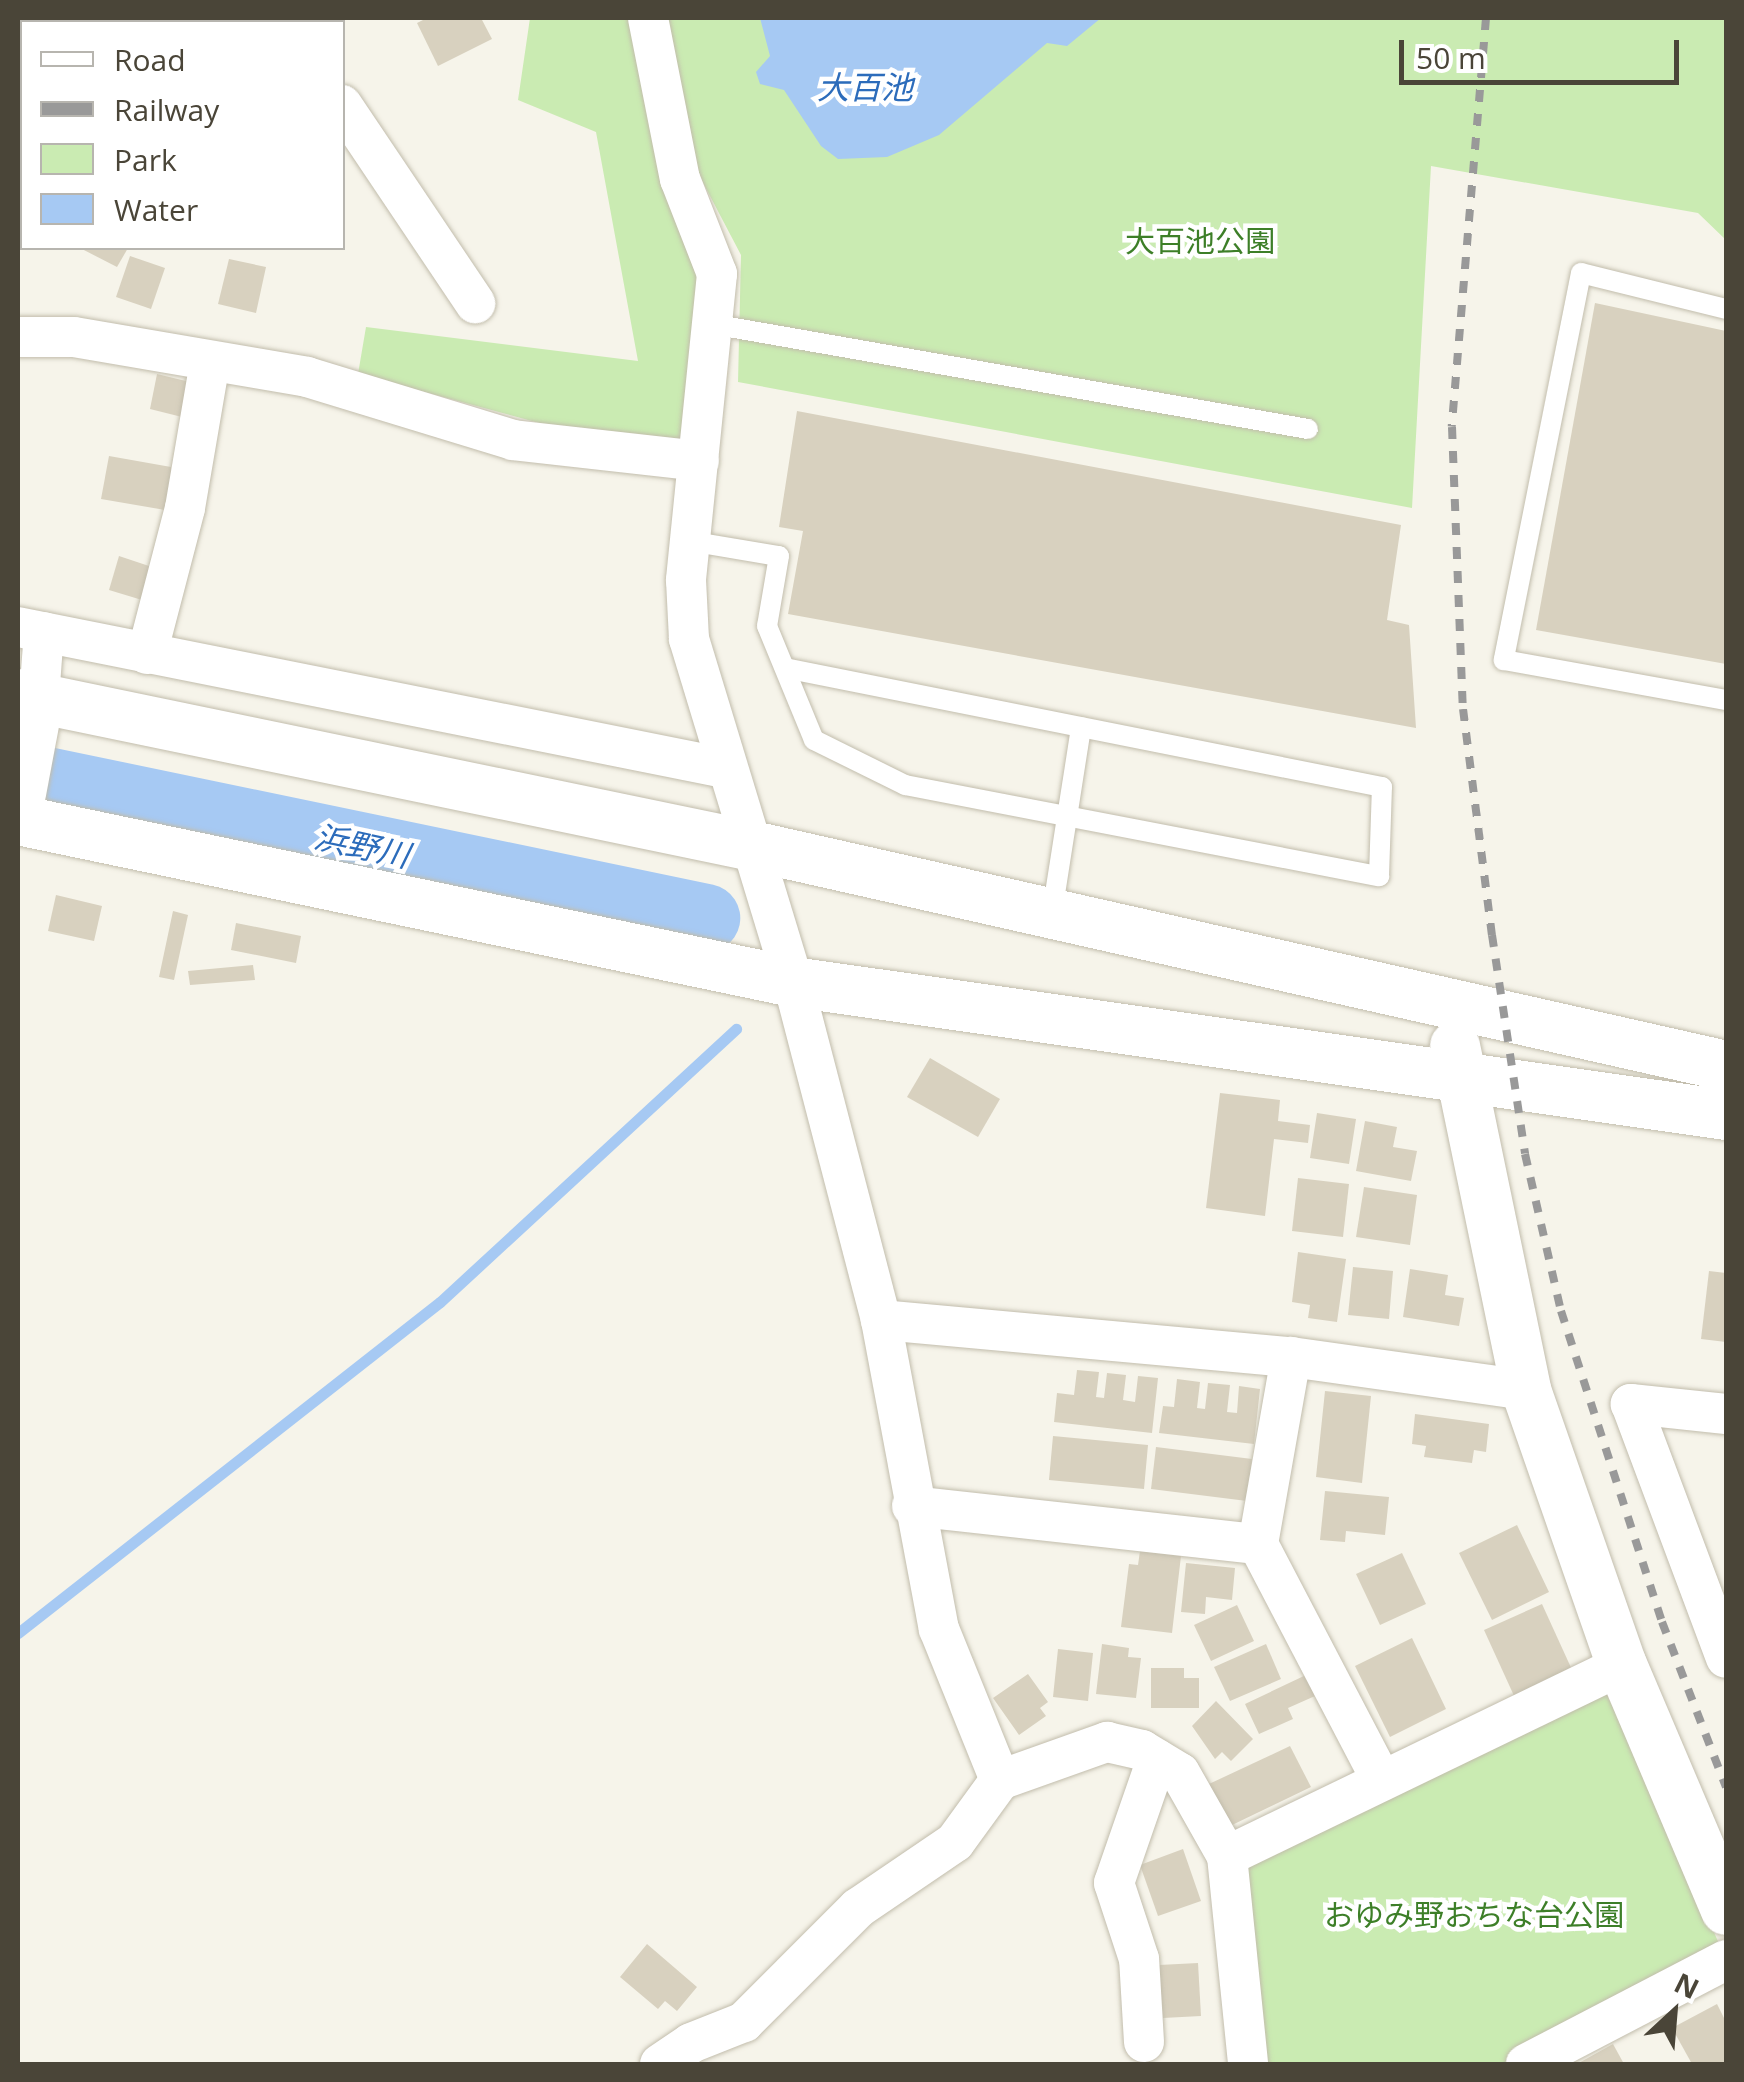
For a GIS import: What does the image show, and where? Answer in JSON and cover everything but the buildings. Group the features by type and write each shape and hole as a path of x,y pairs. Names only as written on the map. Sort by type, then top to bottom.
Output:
{"street":[{"path":"648,18 680,179 717,274 689,540 689,639 748,845 793,982 882,1320 912,1506 938,1629 1000,1780"},
{"path":"345,109 475,302"},
{"path":"18,337 74,337 307,377 514,440 699,461"},
{"path":"146,654 185,508 210,362"},
{"path":"18,809 31,629 725,768"},
{"path":"28,696 748,845 1450,1007 1726,1066"},
{"path":"18,820 793,982 1726,1115"},
{"path":"1450,1007 1460,1078 1526,1390 1622,1665 1726,1910"},
{"path":"882,1320 1291,1357 1526,1390"},
{"path":"1291,1357 1258,1544 1382,1781"},
{"path":"1726,1414 1631,1404 1726,1658"},
{"path":"912,1506 1258,1544"},
{"path":"1227,1856 1622,1665"},
{"path":"660,2064 692,2043 744,2022 858,1908 955,1842 1000,1780 1107,1742 1157,1759 1180,1773 1227,1856 1248,2064"},
{"path":"1144,2042 1138,1959 1114,1883 1157,1759"},
{"path":"1526,2064 1726,1960"}],"lane":[{"path":"1726,309 1581,273 1504,660 1726,700"},
{"path":"712,324 1308,429"},
{"path":"689,540 779,556 767,626 814,740 905,785 1379,876 1382,787 785,668"},
{"path":"1052,913 1081,727"}],"green space":[{"name":"大百池公園","path":"530,18 1726,18 1726,240 1698,213 1431,166 1412,508 738,382 741,255 699,175 709,276 689,440 543,424 358,374 366,327 638,361 596,132 518,100"},
{"name":"おゆみ野おちな台公園","path":"1604,1688 1721,1948 1503,2064 1263,2064 1245,1867"}],"water":[{"name":"大百池","path":"760,18 1101,18 1067,46 1047,43 939,135 887,157 838,159 821,146 784,90 760,84 756,72 770,56"}],"waterway":[{"name":"浜野川","path":"18,775 706,918"},
{"path":"18,1633 440,1302 736,1029"}],"railway":[{"path":"1486,18 1452,427 1463,709 1492,935 1525,1154 1561,1311 1662,1622 1726,1787"}]}
